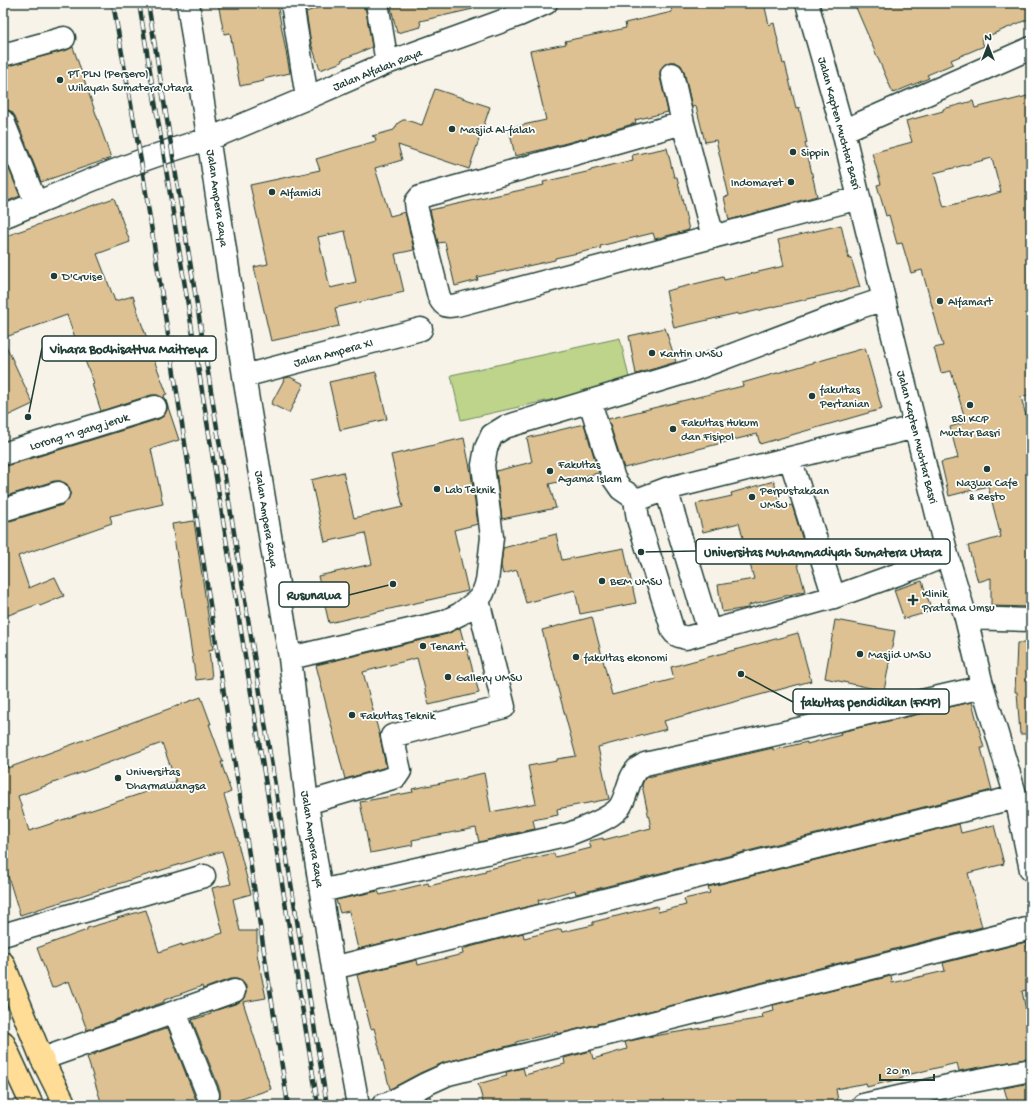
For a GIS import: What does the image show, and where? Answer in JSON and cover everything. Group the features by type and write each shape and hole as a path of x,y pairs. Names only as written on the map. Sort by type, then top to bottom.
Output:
{"main road":[{"path":"3,964 42,1059 65,1105"},
{"path":"3,1043 32,1105"}],"street":[{"name":"Jalan Ampera Raya","path":"188,3 244,376 290,658 306,803 332,968 358,1105"},
{"path":"292,3 307,98"},
{"path":"377,3 387,63"},
{"name":"Jalan Alfalah Raya","path":"3,217 127,166 209,139 518,9 546,3"},
{"name":"Jalan Kapten Muchtar Basri","path":"807,3 844,131 859,198 947,555 966,618 983,686 1016,797 1031,870"},
{"path":"3,55 64,38"},
{"path":"844,131 1031,48"},
{"path":"672,74 683,123 713,237"},
{"path":"3,121 36,203"},
{"path":"683,123 420,197 416,202 417,210 442,304 448,306 458,305 859,198"},
{"path":"290,658 444,622 460,614 478,600 483,593 487,582 492,537 483,465 486,448 492,435 505,427 690,371 884,299"},
{"name":"Jalan Ampera XI","path":"244,376 421,328"},
{"path":"590,402 614,479 621,489 638,500"},
{"name":"Lorong 11 gang jeruk","path":"3,454 155,407"},
{"path":"638,500 666,489 915,427"},
{"path":"790,458 834,597"},
{"path":"666,489 709,631"},
{"path":"3,510 58,493"},
{"path":"638,500 636,506 638,519 673,630 678,636 686,638 834,597 947,555"},
{"path":"306,803 396,778 400,770 392,736 504,707 478,600"},
{"path":"966,618 1031,620"},
{"path":"321,891 569,834 604,819 618,809 636,770 645,764 983,686"},
{"path":"332,968 1016,797"},
{"path":"3,935 204,876"},
{"path":"383,1105 390,1103 448,1074 1031,928"},
{"path":"42,1059 234,991"},
{"path":"175,1012 208,1095"},
{"path":"863,1105 1031,1070"}],"green space":[{"path":"620,338 630,382 461,420 451,375"}],"building":[{"path":"218,3 277,3 290,73 263,79 264,81 240,86 230,33 224,34"},
{"path":"332,3 362,3 366,11 372,47 341,60 342,62 320,70 311,43 306,12"},
{"path":"390,3 472,3 473,9 420,21 421,27 397,33"},
{"path":"680,3 764,3 769,25 774,23 783,64 785,63 796,108 799,107 807,143 805,143 817,196 729,220 724,197 729,196 716,140 705,142 696,106 692,107 684,71 681,65 675,62 669,62 664,65 660,71 668,112 635,120 636,123 589,137 515,156 509,128 546,120 530,51 566,44 565,41 626,28 625,23 672,12 671,5"},
{"path":"854,3 1031,3 1031,18 981,39 984,46 951,60 953,64 927,75 929,78 893,93"},
{"path":"73,47 111,158 41,182 15,116 11,111 7,110 3,97 3,67 67,50"},
{"path":"435,89 490,107 469,169 398,145 402,160 375,168 390,216 405,212 414,250 395,254 404,292 335,308 339,326 271,341 254,267 268,264 250,185 320,170 316,159 376,141 375,137 372,136 394,130 398,123 403,120 422,125","holes":["345,231 356,282 330,288 318,237"]},
{"path":"1031,95 1031,394 1021,397 1031,435 1031,607 991,606 991,578 978,582 968,546 1001,537 988,486 949,496 941,462 958,458 950,427 966,422 951,371 941,373 934,348 943,346 922,270 911,273 902,243 897,244 889,215 886,216 877,185 881,184 872,153 912,142 906,121 973,101 975,108","holes":["992,158 1001,192 944,207 934,173"]},
{"path":"667,148 674,177 677,177 689,230 655,239 653,233 600,246 601,248 555,258 555,260 477,277 478,280 455,286 445,242 438,243 430,210 544,185 543,182 633,160 632,155"},
{"path":"3,154 20,196 3,203"},
{"name":"D'Cruise","path":"114,198 130,242 97,254 115,301 133,296 151,352 167,394 164,395 167,404 164,398 157,395 151,395 101,411 92,384 94,383 78,346 67,315 3,338 3,237"},
{"path":"841,225 849,259 851,258 860,287 674,328 666,291 723,277 724,280 784,266 778,240"},
{"name":"Kantin UMSU","path":"665,328 676,362 636,374 629,336"},
{"path":"3,339 33,404 3,418"},
{"path":"865,348 882,409 760,444 757,434 624,468 608,419 743,386 742,383"},
{"path":"376,372 387,419 340,430 329,382"},
{"path":"290,377 304,384 289,413 271,404 285,378"},
{"path":"167,404 179,440 151,449 163,504 110,516 112,523 18,556 29,588 55,577 64,596 40,606 39,604 3,617 3,522 62,505 67,501 70,495 70,490 67,484 60,481 54,481 3,497 3,466 159,419 164,416 167,410"},
{"name":"Fakultas Agama Islam","path":"584,424 599,473 549,484 556,508 502,519 496,471 532,462 527,438"},
{"path":"464,438 471,473 478,524 454,530 468,591 329,623 318,576 372,564 365,533 325,542 311,480 343,472 354,518 403,507 391,455"},
{"path":"774,481 781,508 792,505 804,544 807,558 797,561 805,591 749,605 748,608 722,612 718,585 754,579 739,523 703,532 696,504 732,496 731,493"},
{"path":"194,521 213,649 209,650 212,678 196,680 172,524"},
{"path":"556,534 562,560 624,548 636,603 580,614 575,590 526,603 517,570 503,574 501,566 503,548"},
{"name":"Klinik Pratama Umsu","path":"922,581 932,611 904,619 894,590"},
{"path":"592,617 612,695 674,679 671,667 798,633 811,681 664,721 667,729 598,747 609,799 557,809 558,815 533,820 535,829 479,842 476,828 412,840 413,845 370,853 360,802 413,792 412,789 484,773 491,812 536,803 528,766 576,756 542,630"},
{"name":"Masjid UMSU","path":"835,620 895,631 884,691 825,678"},
{"path":"460,628 479,693 429,705 417,658 363,672 380,737 386,767 345,779 316,665 447,634"},
{"path":"1017,643 1031,643 1031,734 1020,734 1017,692 1015,692"},
{"path":"201,697 223,762 221,762 231,792 224,795 239,843 238,844 251,894 233,899 240,931 257,931 257,954 266,998 243,1002 271,1089 224,1105 215,1105 220,1097 220,1090 192,1020 238,1003 243,999 246,993 246,986 242,981 230,979 203,989 202,986 164,1000 164,1002 87,1030 69,981 52,988 37,948 87,930 87,928 146,910 159,952 223,933 212,888 231,884 222,851 20,915 3,860 3,761 5,761 8,768","holes":["162,743 176,782 29,831 18,796"]},
{"path":"972,702 984,748 981,748 992,790 576,894 575,890 538,900 539,904 358,949 349,911 340,913 336,900 378,891 380,895 428,883 429,886 554,853 555,857 591,848 589,841 603,838 603,840 651,828 642,785 644,780 648,777 773,748 773,750 807,742 807,744 841,735 840,732"},
{"path":"959,824 961,833 994,825 1004,864 968,873 982,927 558,1034 557,1032 516,1042 516,1044 443,1063 390,1089 374,1028 371,1029 357,975 417,960 418,965 463,954 462,949 523,933 524,938 561,929 562,932 593,925 593,922 657,906 658,912 686,905 684,899 710,893 708,887"},
{"path":"1026,942 1031,966 1031,989 1022,991 1031,1033 1031,1058 959,1071 957,1063 903,1076 903,1078 867,1087 866,1083 836,1089 838,1101 819,1105 484,1105 478,1084 507,1076 506,1072 523,1068 525,1075 565,1064 564,1058 591,1051 593,1059 627,1049 625,1042 763,1018 762,1014 774,1011 773,1005 891,976 892,983 945,971 943,963"},
{"path":"168,1028 196,1100 201,1105 102,1105 87,1057"},
{"path":"1031,1083 1031,1105 1009,1105 1004,1088"},
{"path":"430,1096 432,1105 413,1105"}],"railway":[{"path":"113,3 141,161 288,1105"},
{"path":"139,3 318,1105"},
{"path":"148,3 327,1105"}],"place":[{"name":"PT PLN (Persero) Wilayah Sumatera Utara","path":"60,80"},
{"name":"Masjid Al-falah","path":"452,129"},
{"name":"Sippin","path":"793,152"},
{"name":"Indomaret","path":"791,182"},
{"name":"Alfamidi","path":"272,192"},
{"name":"D'Cruise","path":"54,276"},
{"name":"Alfamart","path":"940,301"},
{"name":"Kantin UMSU","path":"652,353"},
{"name":"fakultas Pertanian","path":"812,396"},
{"name":"BSI KCP Muctar Basri","path":"970,405"},
{"name":"Vihara Bodhisattva Maitreya","path":"28,417"},
{"name":"Fakultas Hukum dan Fisipol","path":"673,429"},
{"name":"Nazwa Cafe & Resto","path":"987,469"},
{"name":"Fakultas Agama Islam","path":"550,471"},
{"name":"Lab Teknik","path":"437,489"},
{"name":"Perpustakaan UMSU","path":"752,497"},
{"name":"Universitas Muhammadiyah Sumatera Utara","path":"641,552"},
{"name":"BEM UMSU","path":"602,581"},
{"name":"Rusunawa","path":"393,584"},
{"name":"Klinik Pratama Umsu","path":"913,600"},
{"name":"Tenant","path":"423,646"},
{"name":"Masjid UMSU","path":"860,654"},
{"name":"fakultas ekonomi","path":"576,657"},
{"name":"fakultas pendidikan (FKIP)","path":"741,674"},
{"name":"Gallery UMSU","path":"448,677"},
{"name":"Fakultas Teknik","path":"352,715"},
{"name":"Universitas Dharmawangsa","path":"118,778"}]}
